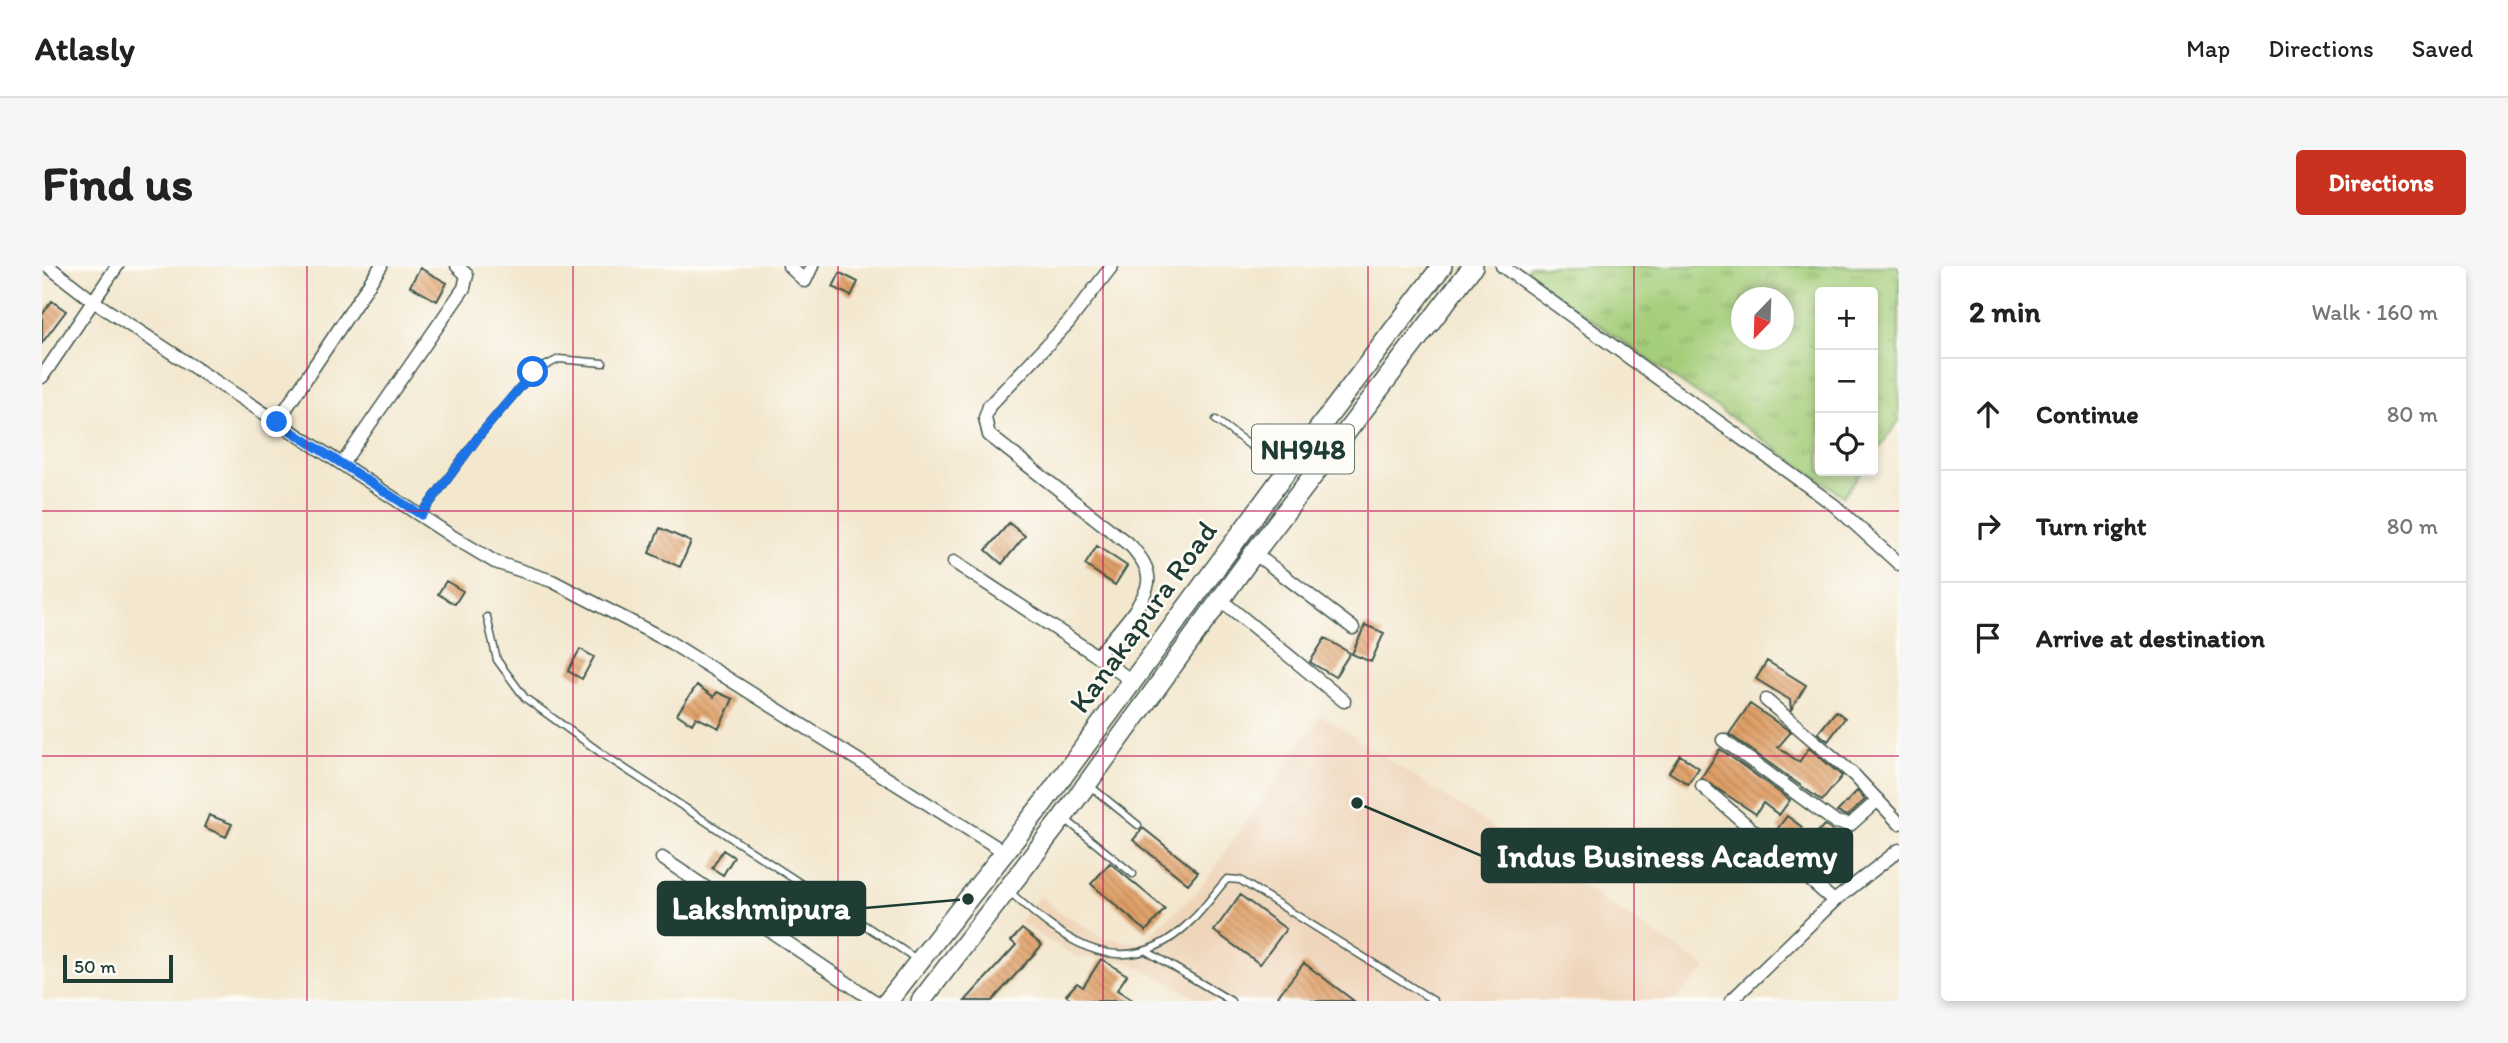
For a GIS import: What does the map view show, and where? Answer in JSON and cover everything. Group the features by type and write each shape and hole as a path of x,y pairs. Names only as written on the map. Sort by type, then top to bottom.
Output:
{"highway":[{"name":"Kanakapura Road","path":"888,1001 1168,634 1286,472 1442,266"},
{"name":"Kanakapura Road","path":"921,1001 1063,817 1254,553 1473,266"},
{"path":"1168,634 1186,648"}],"street":[{"path":"42,277 49,266 93,301 495,562 552,581 668,641 1003,851"},
{"path":"42,377 117,266"},
{"path":"277,422 381,266"},
{"path":"342,464 464,288 467,275 457,266"},
{"path":"789,266 805,281 812,266"},
{"path":"1097,656 1147,591 1149,577 1142,560 1132,547 989,435 985,418 989,406 1068,323 1112,266"},
{"path":"1502,266 1835,505 1899,564"},
{"path":"1254,553 1353,628"},
{"path":"954,562 1132,681"},
{"path":"1221,600 1344,701"},
{"path":"1766,700 1878,800 1899,823"},
{"path":"1723,740 1835,822 1850,825 1878,800"},
{"path":"1702,786 1835,901"},
{"path":"1731,1001 1835,901 1899,850"},
{"path":"662,858 874,1001"}],"lane":[{"path":"421,515 479,436 533,372 559,359 603,363"},
{"path":"1216,420 1286,472"},
{"path":"487,617 497,660 525,698 604,755 920,961"},
{"path":"1087,784 1138,825"},
{"path":"1063,817 1133,874"},
{"path":"1006,888 1082,948 1116,956 1147,952 1191,921 1227,879 1240,880 1434,1001"},
{"path":"1147,952 1231,1001"}],"shaded area":[{"path":"1321,715 1707,968 1674,1001 1203,1001 1129,962 1076,957 1019,922 1040,896 1056,910 1105,938 1141,943 1198,891"}],"green space":[{"path":"1530,266 1899,266 1899,421 1878,449 1878,287 1815,287 1815,476 1858,476 1843,496 1525,273"}],"building":[{"path":"420,268 447,283 437,301 410,286"},
{"path":"840,273 858,282 851,296 833,287"},
{"path":"52,301 66,311 42,343 42,315"},
{"path":"1009,523 1025,536 1002,564 986,550"},
{"path":"660,528 691,542 680,567 649,553"},
{"path":"1097,546 1127,566 1115,585 1085,565"},
{"path":"446,581 463,591 455,604 438,594"},
{"path":"1365,625 1384,633 1371,662 1352,654"},
{"path":"1325,638 1350,653 1335,677 1310,662"},
{"path":"580,649 594,657 582,679 568,671"},
{"path":"1767,661 1806,685 1791,710 1790,700 1756,679"},
{"path":"697,685 714,697 717,692 733,699 719,728 696,717 692,724 677,714"},
{"path":"1750,704 1791,732 1778,747 1799,762 1809,748 1842,776 1822,801 1729,734"},
{"path":"1836,711 1845,718 1828,741 1818,733"},
{"path":"1720,749 1790,800 1779,815 1763,803 1756,814 1701,778"},
{"path":"1680,755 1699,768 1688,784 1669,772"},
{"path":"1857,791 1865,800 1847,816 1837,812"},
{"path":"209,815 232,824 226,837 204,827"},
{"path":"1787,816 1802,827 1792,840 1778,828"},
{"path":"1824,825 1847,842 1822,871 1800,851"},
{"path":"1143,828 1198,872 1188,884 1133,840"},
{"path":"723,850 734,857 723,875 712,868"},
{"path":"1110,863 1165,909 1146,931 1091,884"},
{"path":"1240,895 1286,929 1260,964 1214,931"},
{"path":"1022,929 1042,945 992,1001 965,1001 1016,945 1011,941"},
{"path":"1101,959 1127,975 1117,990 1134,1001 1073,1001 1066,995 1077,983 1083,987"},
{"path":"1304,963 1354,1001 1285,1001 1278,996"}],"place":[{"name":"Indus Business Academy","path":"1357,803"},
{"name":"Lakshmipura","path":"968,899"}],"route":[{"path":"277,422 421,515 479,436 533,372"}]}
